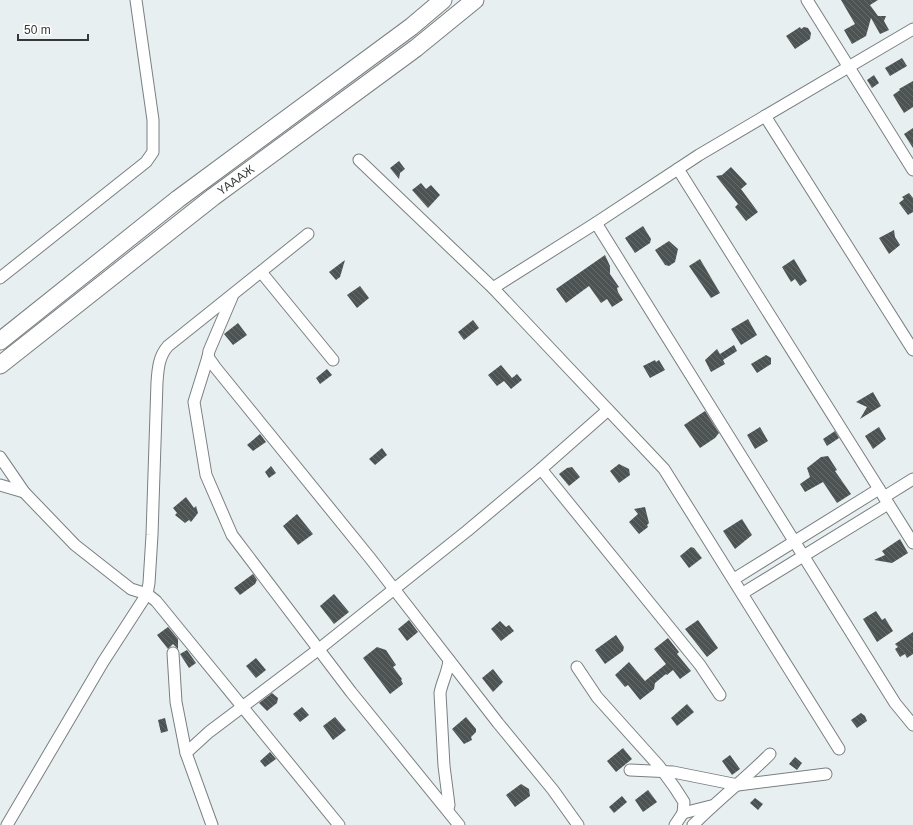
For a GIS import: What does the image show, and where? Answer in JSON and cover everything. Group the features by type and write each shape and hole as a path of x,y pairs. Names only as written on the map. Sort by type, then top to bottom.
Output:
{"highway":[{"name":"ҮАААЖ","path":"0,341 178,199 411,27 443,0"},
{"name":"ҮАААЖ","path":"0,365 213,197 416,48 475,0"}],"street":[{"path":"0,278 146,162 153,152 153,120 136,0"},
{"path":"807,0 913,170"},
{"path":"493,288 678,169 913,29"},
{"path":"765,116 913,350"},
{"path":"359,160 493,288 664,469 839,749"},
{"path":"678,169 913,543"},
{"path":"596,223 894,703 913,726"},
{"path":"7,825 103,662 147,594 152,535 155,424 159,361 163,352 168,346 308,234"},
{"path":"262,272 334,360"},
{"path":"232,295 209,351 194,402 206,475 232,535 383,731 448,809 459,825"},
{"path":"208,357 252,414 366,552 393,589 553,790 578,825"},
{"path":"186,753 319,649 541,470 608,410"},
{"path":"0,457 24,492 75,545 131,590 147,594 156,601 339,825"},
{"path":"541,470 700,665 720,695"},
{"path":"742,593 803,556 884,497 913,479"},
{"path":"0,485 24,492"},
{"path":"734,579 794,542 884,497"},
{"path":"173,653 176,702 186,753 212,825"},
{"path":"448,809 449,805 444,766 440,693 442,682 448,669 449,660"},
{"path":"577,667 597,697 662,770 684,802 683,813 675,825"},
{"path":"694,825 711,806 732,788 738,785 770,754"},
{"path":"630,770 662,770 738,785 826,774"},
{"path":"683,813 711,806"}],"building":[{"path":"841,0 878,0 870,5 878,16 886,16 884,21 889,30 880,34 871,18 866,36 852,44 844,30 855,24"},
{"path":"800,27 801,29 804,27 808,28 811,33 810,39 795,49 786,36"},
{"path":"902,58 907,66 890,76 885,68"},
{"path":"874,75 879,83 872,88 867,80"},
{"path":"913,81 913,107 904,113 893,95 900,90 899,89"},
{"path":"913,128 913,148 904,134"},
{"path":"399,161 405,169 400,173 399,179 390,168"},
{"path":"731,167 747,184 741,189 758,212 746,221 735,207 738,204 716,176 722,175"},
{"path":"421,183 426,189 431,185 440,195 428,208 412,190"},
{"path":"909,193 913,198 913,212 908,215 899,203 904,199 902,197"},
{"path":"643,226 651,239 650,243 635,253 625,238"},
{"path":"894,230 895,237 900,245 889,254 879,238"},
{"path":"669,241 678,249 675,262 669,266 665,265 655,250"},
{"path":"605,255 610,266 610,274 619,287 617,288 618,292 623,300 612,307 607,299 601,303 589,286 566,303 556,289"},
{"path":"700,259 720,293 711,298 689,266"},
{"path":"794,259 807,281 800,286 795,279 791,282 782,267"},
{"path":"345,260 340,277 336,280 329,272"},
{"path":"360,286 369,298 357,308 347,295"},
{"path":"748,319 757,335 741,345 731,329"},
{"path":"473,320 479,328 464,340 458,332"},
{"path":"238,323 247,335 233,345 224,334"},
{"path":"734,345 737,351 723,360 725,364 711,372 705,360 717,349 720,354"},
{"path":"766,355 771,358 771,364 757,373 751,364"},
{"path":"655,360 656,362 659,360 665,370 650,378 643,366"},
{"path":"501,365 512,378 517,374 522,380 511,389 504,381 497,386 488,375"},
{"path":"327,369 332,375 320,384 316,378"},
{"path":"873,392 881,406 860,419 867,407 856,402"},
{"path":"705,411 719,433 715,438 700,448 684,425"},
{"path":"760,427 768,441 755,449 747,435"},
{"path":"879,427 886,439 873,449 865,436"},
{"path":"835,431 839,438 827,446 823,439"},
{"path":"260,434 266,442 253,451 247,445"},
{"path":"382,448 387,455 375,465 369,459"},
{"path":"828,456 837,470 835,471 851,494 837,503 823,482 805,492 800,484 810,477 807,468 821,457"},
{"path":"619,464 629,469 630,475 619,483 610,471"},
{"path":"271,466 276,473 269,478 265,472"},
{"path":"572,467 580,477 569,486 559,474 567,468"},
{"path":"186,497 194,508 196,506 198,513 191,522 189,520 185,523 175,515 177,513 173,508"},
{"path":"645,507 649,523 647,525 648,527 639,534 629,522 638,514 634,509"},
{"path":"297,514 313,534 298,545 283,526"},
{"path":"742,519 752,535 735,549 723,531"},
{"path":"900,539 908,553 892,563 874,560 885,555 882,551"},
{"path":"691,547 694,548 702,558 689,568 680,556"},
{"path":"253,574 257,580 255,584 240,595 234,588"},
{"path":"334,594 349,612 334,624 320,606"},
{"path":"876,611 882,620 885,618 893,631 877,642 863,619"},
{"path":"409,620 418,632 407,641 398,629"},
{"path":"698,620 718,648 707,657 685,629"},
{"path":"500,621 506,627 509,625 514,631 501,641 491,629"},
{"path":"168,627 178,639 178,649 173,644 168,649 157,635"},
{"path":"913,632 913,654 907,658 905,654 900,657 895,649 898,647 895,644"},
{"path":"616,635 624,647 623,651 605,664 595,650"},
{"path":"668,638 679,652 677,654 691,671 680,679 673,670 655,683 654,689 640,700 628,685 625,687 615,675 629,662 645,681 666,664 654,649"},
{"path":"377,647 386,650 396,665 393,667 402,679 403,684 390,694 363,658"},
{"path":"187,650 196,663 189,668 180,654"},
{"path":"256,658 266,670 256,678 246,666"},
{"path":"493,669 503,682 493,692 482,678"},
{"path":"272,693 278,698 277,703 267,711 259,703"},
{"path":"687,704 694,712 677,726 671,718"},
{"path":"302,707 309,715 300,722 293,714"},
{"path":"861,713 865,716 867,721 857,728 851,720"},
{"path":"335,717 346,730 333,740 323,726"},
{"path":"466,717 476,729 476,732 471,737 472,740 464,744 452,729"},
{"path":"165,718 168,731 161,733 158,720"},
{"path":"623,748 632,759 616,772 607,761"},
{"path":"270,752 276,759 265,767 260,761"},
{"path":"730,755 740,769 732,775 722,761"},
{"path":"795,757 802,763 797,770 789,764"},
{"path":"521,784 529,789 530,796 515,807 506,795"},
{"path":"648,790 657,802 643,812 635,800"},
{"path":"622,796 627,802 614,813 609,807"},
{"path":"755,798 763,804 758,810 750,803"}]}
